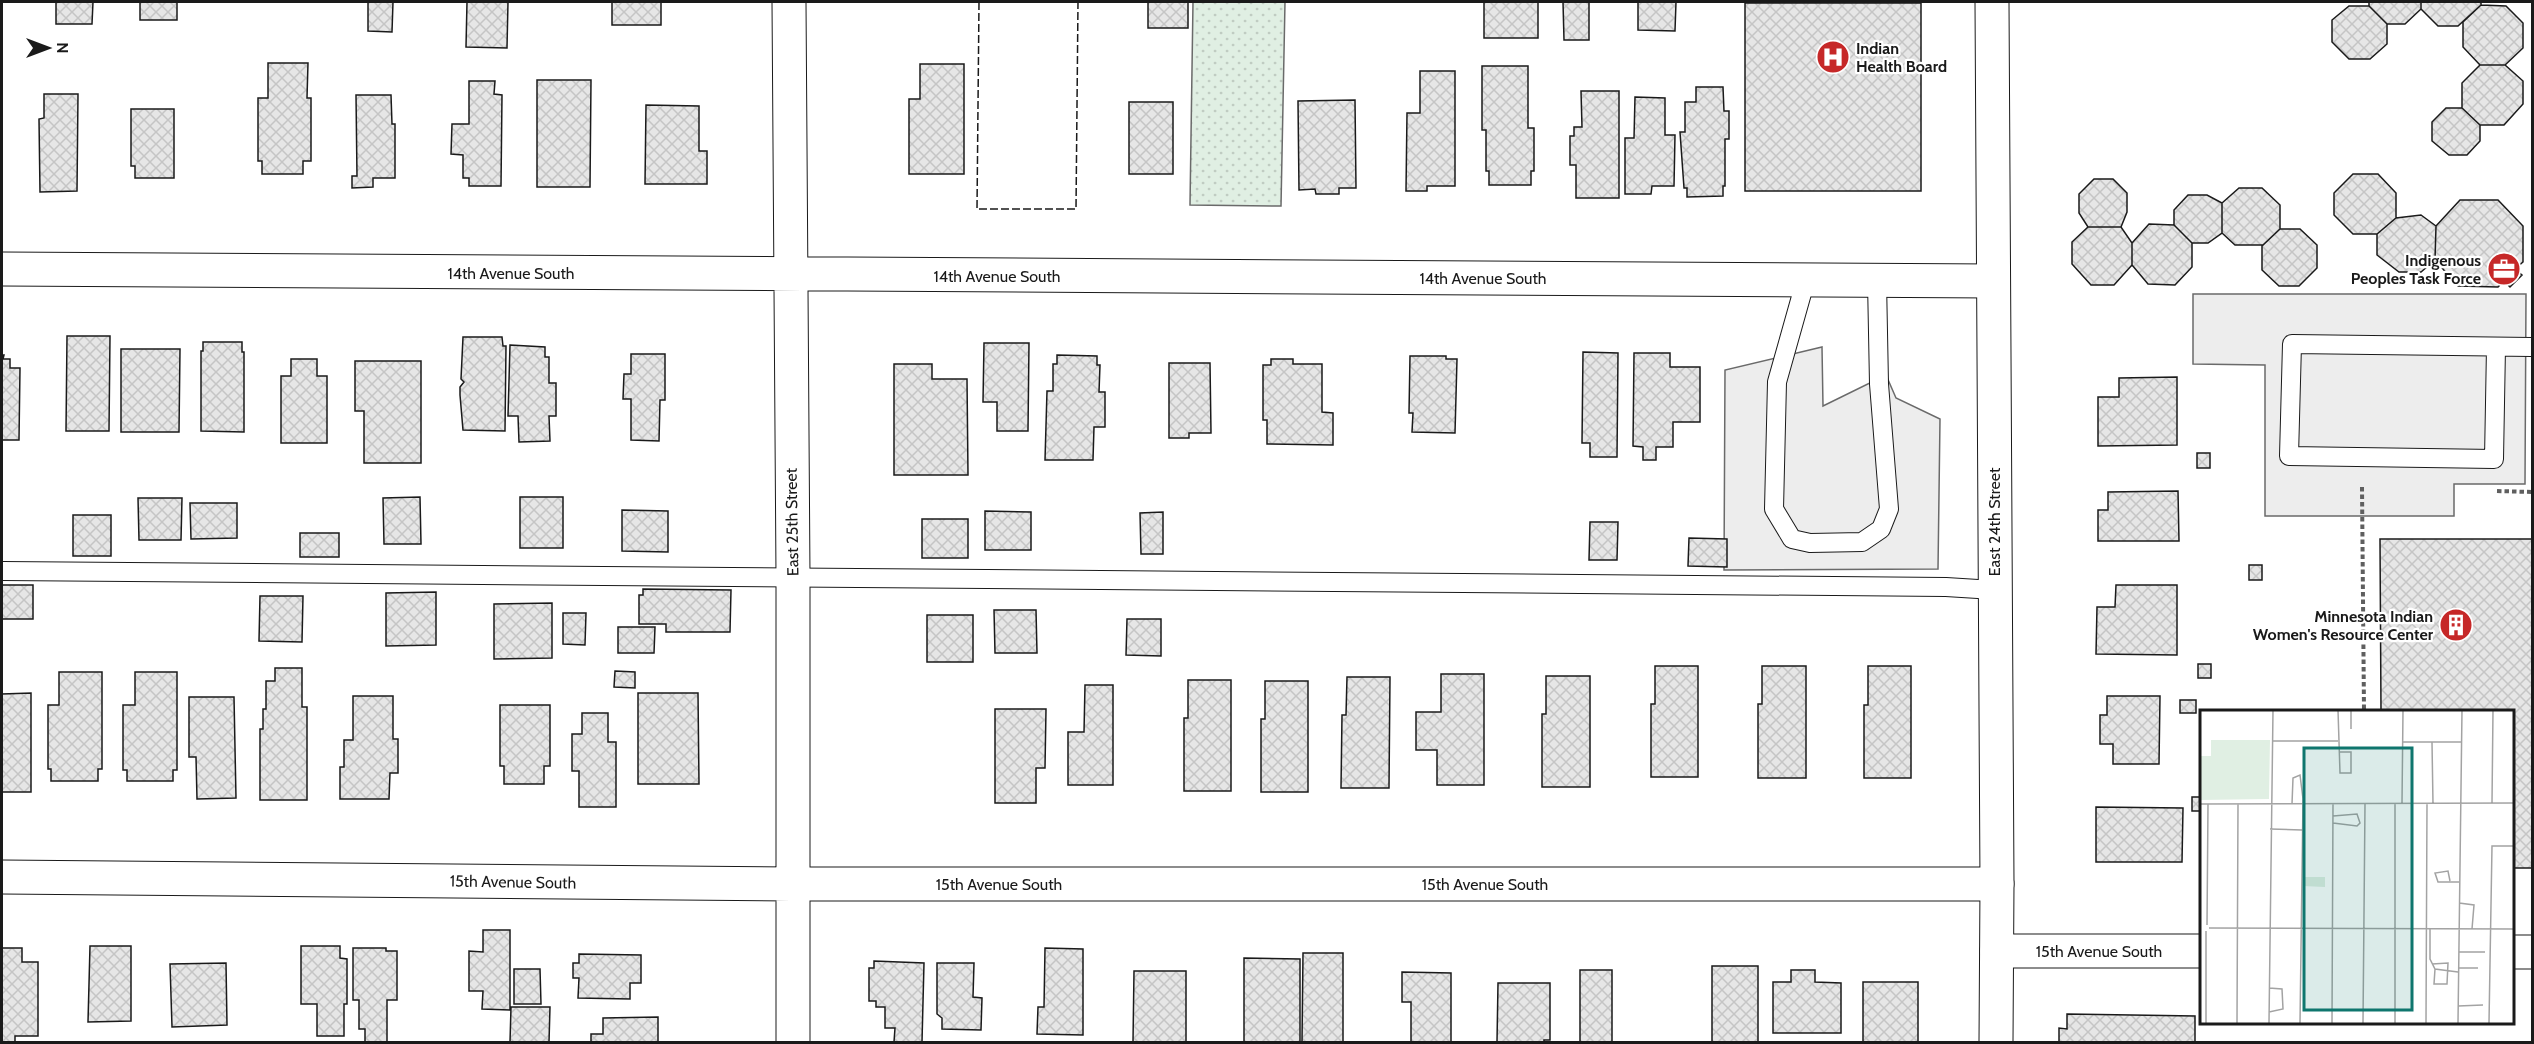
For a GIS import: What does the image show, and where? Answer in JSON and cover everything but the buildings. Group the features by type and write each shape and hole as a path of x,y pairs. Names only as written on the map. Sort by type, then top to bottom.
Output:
{"street":[{"name":"East 25th Street","path":"789,2 793,1042"},
{"name":"East 24th Street","path":"1992,2 1996,1042"},
{"name":"14th Avenue South","path":"2,269 1993,281"},
{"name":"15th Avenue South","path":"2,877 792,884 1997,884"},
{"name":"15th Avenue South","path":"1997,951 2200,951"},
{"path":"2513,952 2532,952"}],"lane":[{"path":"1806,279 1776,382 1774,509 1792,539 1810,543 1862,542 1881,529 1889,509 1879,384 1877,281"},
{"path":"2496,348 2494,459 2289,456 2292,344 2532,347"},
{"path":"2,571 793,576 1946,587 1994,590"}],"path":[{"path":"2363,522 2364,710"}],"green space":[{"path":"1193,2 1285,2 1281,206 1190,205"}],"shaded area":[{"path":"2193,294 2526,294 2525,484 2454,484 2454,516 2265,516 2265,365 2193,364"},
{"path":"1822,347 1823,406 1886,375 1896,398 1940,419 1938,569 1724,570 1725,370"}],"fence":[{"path":"979,2 977,209 1076,209 1078,2"}],"place":[{"name":"Indian Health Board","path":"1833,57"},
{"name":"Indigenous Peoples Task Force","path":"2504,269"},
{"name":"Minnesota Indian Women's Resource Center","path":"2456,625"}]}
